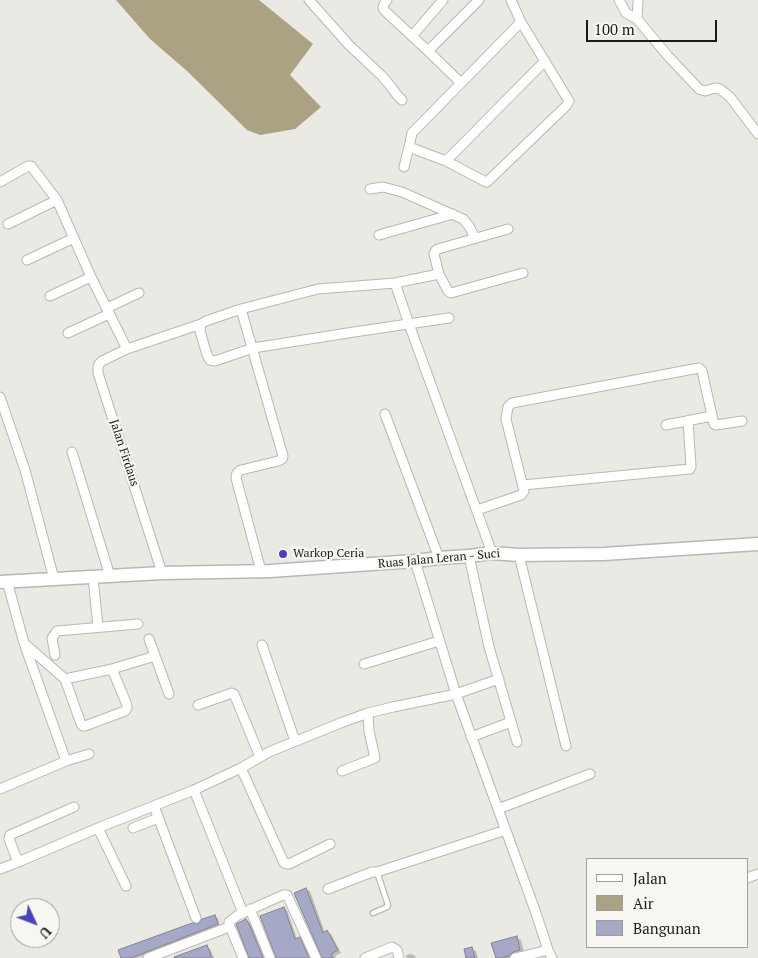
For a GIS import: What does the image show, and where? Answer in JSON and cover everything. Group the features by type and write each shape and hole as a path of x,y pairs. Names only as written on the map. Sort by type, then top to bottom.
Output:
{"main road":[{"name":"Ruas Jalan Leran - Suci","path":"3,582 162,573 261,571 415,561 492,553 519,555 603,554 758,544"}],"street":[{"path":"323,0 312,4 349,45 382,76 402,100"},
{"path":"387,0 383,8 385,11 461,83"},
{"path":"412,36 443,0"},
{"path":"428,51 478,0"},
{"path":"409,147 446,161 487,182 566,106 569,101 521,22 511,0"},
{"path":"619,0 626,13 637,19 699,89 705,91 714,88 720,89 730,97 758,134"},
{"path":"637,19 638,0"},
{"path":"404,167 412,133 521,22"},
{"path":"446,161 545,61"},
{"path":"0,182 30,165 57,200 91,277 127,349"},
{"path":"370,189 383,187 402,192 463,219 475,238"},
{"path":"8,224 57,200"},
{"path":"380,235 452,214"},
{"path":"508,229 436,250 434,254 439,274 451,293 523,273"},
{"path":"27,260 74,238"},
{"name":"Jalan Firdaus","path":"162,573 98,373 99,364 127,349 241,309 318,290 395,283 439,274"},
{"path":"50,296 91,277"},
{"path":"395,283 492,553"},
{"path":"68,333 139,293"},
{"path":"241,309 283,456 278,461 241,470 236,478 261,571"},
{"path":"201,324 200,331 204,347 210,360 215,361 252,348 449,318"},
{"path":"477,510 521,495 524,491 506,418 508,407 512,402 699,368 702,371 712,422 716,426 742,421"},
{"path":"0,397 25,470 54,579"},
{"path":"386,414 439,558"},
{"path":"666,425 712,416"},
{"path":"523,485 690,469 688,421"},
{"path":"72,452 110,576"},
{"path":"519,555 566,746"},
{"path":"469,556 489,648 517,742"},
{"path":"415,561 456,694 550,954 516,958"},
{"path":"93,577 98,627"},
{"path":"3,582 66,761"},
{"path":"55,655 52,638 57,631 138,624"},
{"path":"149,639 170,694"},
{"path":"364,664 439,641"},
{"path":"24,644 65,679 83,726 125,711 127,708 112,669"},
{"path":"262,645 295,741"},
{"path":"65,679 112,669 155,656"},
{"path":"32,666 45,662"},
{"path":"0,869 194,790 241,768 269,752 343,722 368,713 456,694 499,680"},
{"path":"198,705 232,693 234,694 260,757"},
{"path":"342,771 375,758 369,731 368,713"},
{"path":"471,737 512,722"},
{"path":"0,789 66,761 90,754"},
{"path":"241,768 284,863 289,864 330,844"},
{"path":"498,809 590,774"},
{"path":"194,790 247,911 270,958"},
{"path":"154,806 196,918"},
{"path":"21,861 16,857 8,839 10,835 74,807"},
{"path":"133,828 158,818"},
{"path":"98,828 126,886"},
{"path":"328,889 372,872 506,830"},
{"path":"243,958 229,927 230,922 238,915 283,895 287,895 316,958"},
{"path":"148,958 229,927"},
{"path":"365,958 392,948 397,950 400,958"}],"lane":[{"path":"373,913 387,907 388,904 377,872"}],"water":[{"path":"116,0 259,0 313,44 290,75 321,107 295,129 260,135 247,130 187,71 150,39"}],"building":[{"path":"306,888 323,933 327,930 338,950 331,954 333,958 322,958 294,893"},
{"path":"284,907 295,939 300,937 309,958 276,958 260,916"},
{"path":"215,915 218,924 131,958 121,958 118,950 192,923 198,924 202,919"},
{"path":"246,919 263,958 249,958 236,924"},
{"path":"517,936 520,950 504,958 496,958 491,943"},
{"path":"207,945 212,958 174,957"},
{"path":"472,947 475,958 466,958 464,949"}],"place":[{"name":"Warkop Ceria","path":"283,554"}]}
